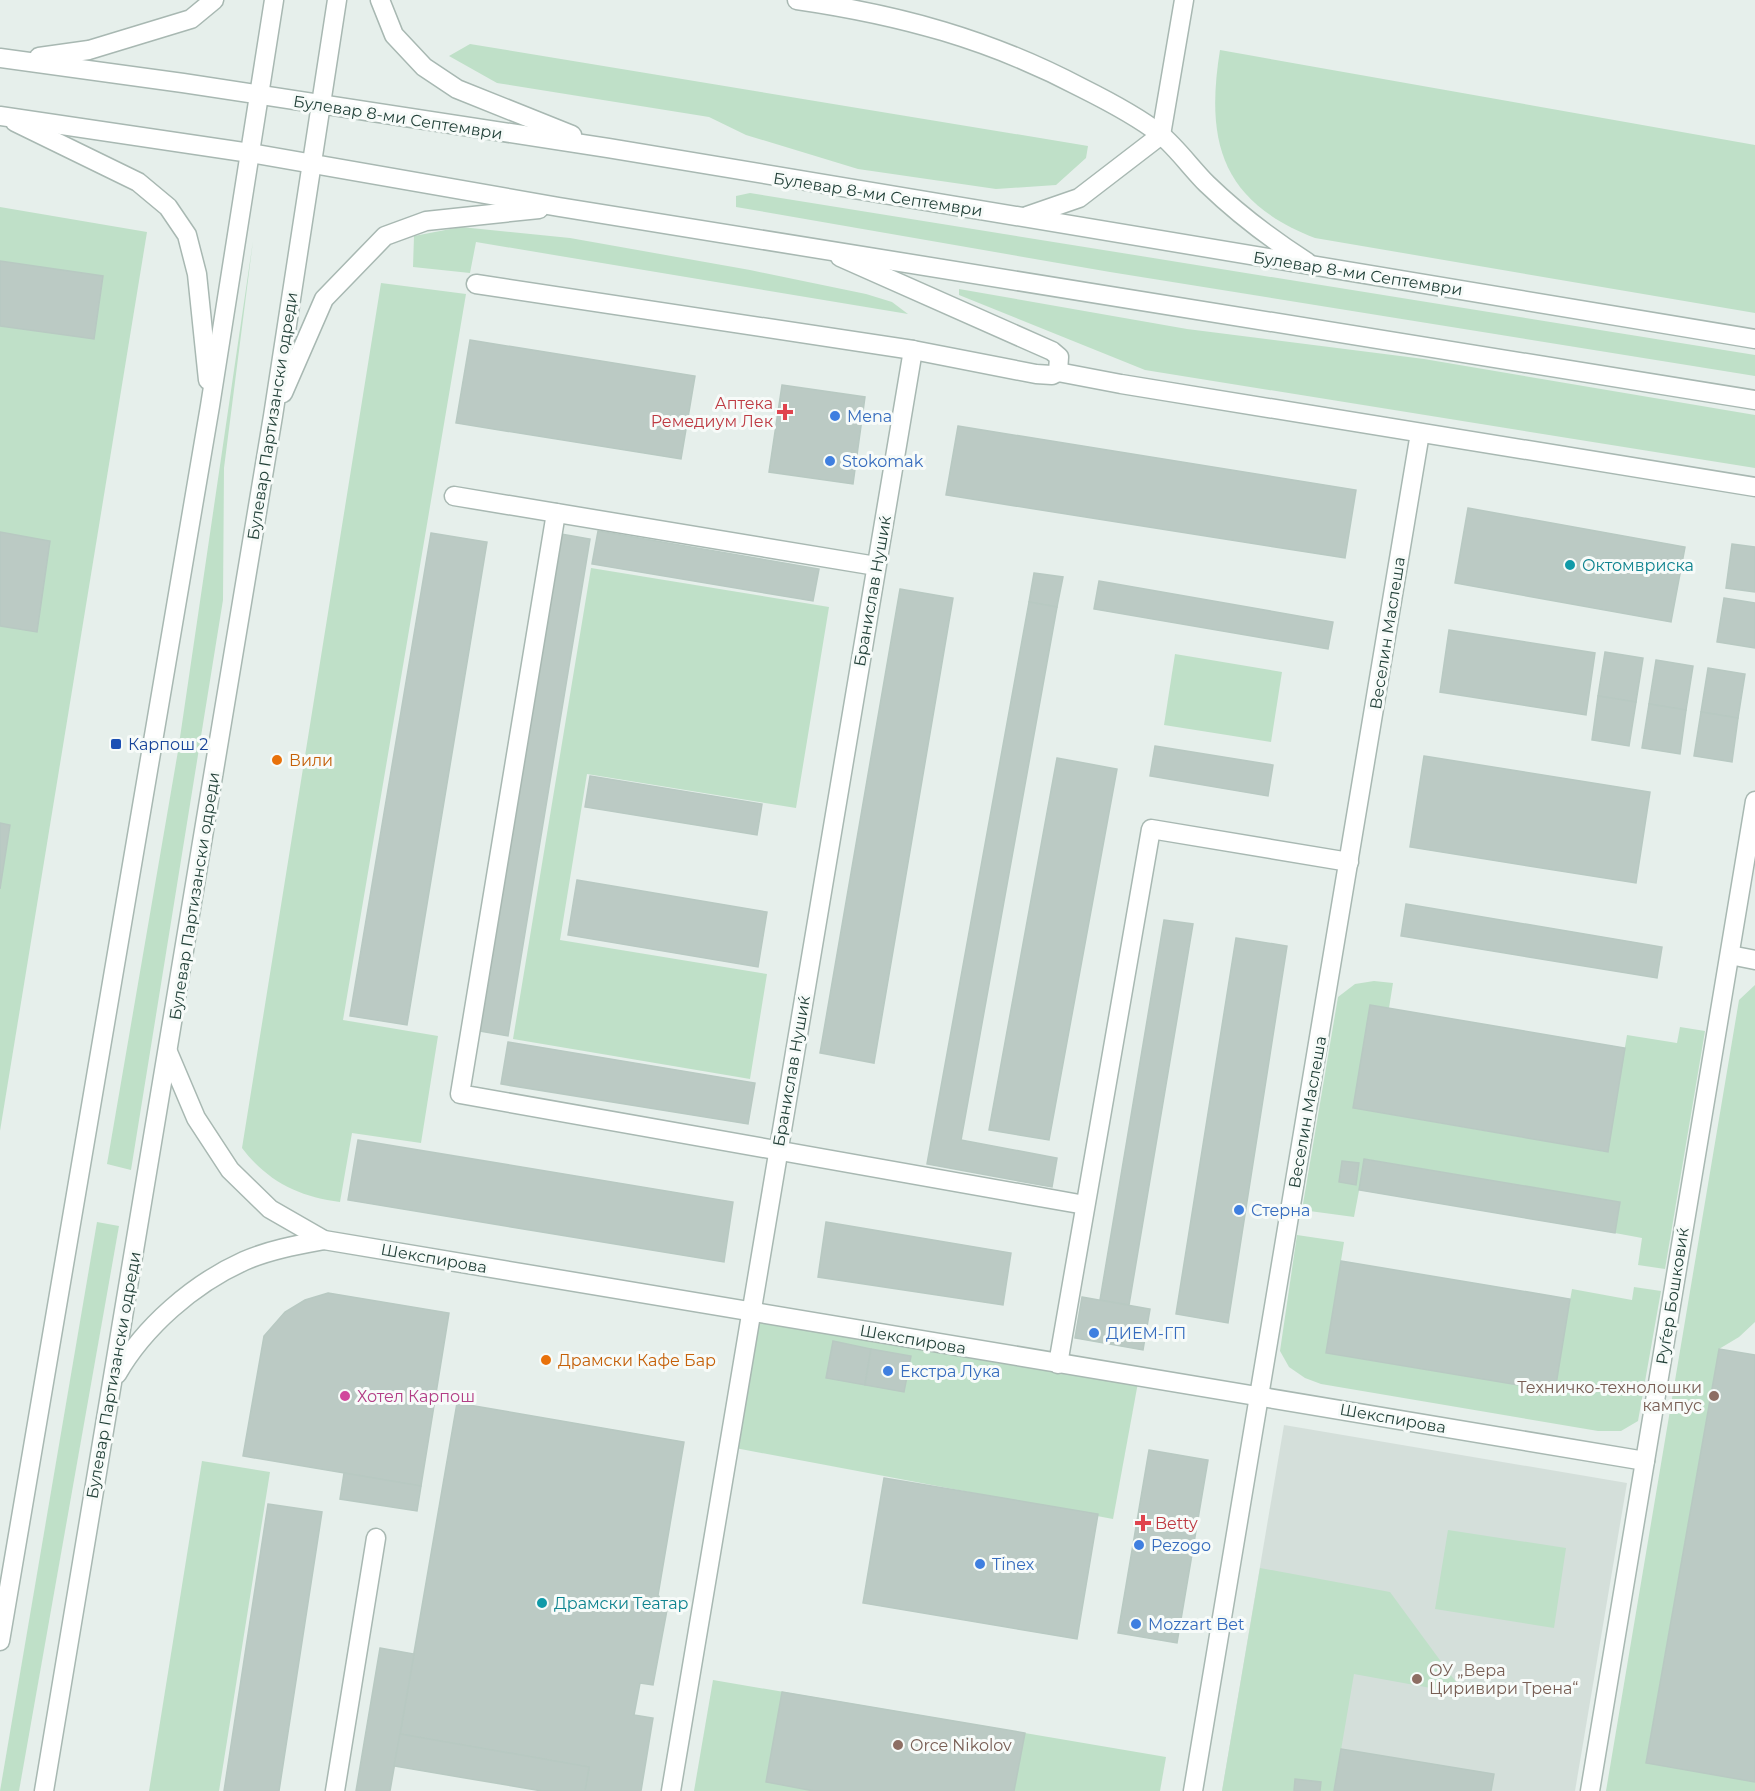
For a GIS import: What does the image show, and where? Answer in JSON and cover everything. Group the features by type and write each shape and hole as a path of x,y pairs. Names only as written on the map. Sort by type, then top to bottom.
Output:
{"street":[{"path":"8,59 89,50 191,19 214,0"},
{"path":"0,1641 210,406 274,0"},
{"name":"Булевар Партизански одреди","path":"44,1791 273,416 337,0"},
{"path":"380,0 394,36 424,67 457,89 608,148"},
{"path":"797,0 912,21 1005,51 1103,99 1161,135 1208,185 1278,243 1314,266"},
{"path":"1020,218 1079,198 1161,135 1184,0"},
{"name":"Булевар 8-ми Септември","path":"8,59 608,148 1755,339"},
{"path":"1,116 250,153 559,207 1755,400"},
{"path":"1,116 138,182 168,207 187,235 197,274 210,406"},
{"path":"273,416 324,299 385,236 426,221 559,207"},
{"path":"818,247 1052,351 1059,357 1058,372"},
{"path":"476,284 913,350 1036,374 1052,375 1058,372 1755,487"},
{"name":"Бранислав Нушиќ","path":"671,1791 913,350"},
{"name":"Веселин Маслеша","path":"1193,1791 1420,433"},
{"path":"454,496 876,566"},
{"path":"556,513 460,1094 1085,1205"},
{"name":"Руѓер Бошковиќ","path":"1590,1791 1755,801"},
{"path":"1058,1364 1151,829 1349,862"},
{"path":"1730,955 1755,960"},
{"name":"Шекспирова","path":"168,1052 196,1118 230,1170 270,1209 324,1240 1645,1461"},
{"name":"Шекспирова","path":"111,1385 138,1342 182,1301 212,1280 243,1262 279,1249 324,1240"},
{"path":"335,1791 376,1538"}],"shaded area":[{"name":"ОУ „Вера Циривири Трена“","path":"1284,1425 1627,1483 1575,1791 1222,1791"}],"green space":[{"path":"470,44 1088,146 1086,158 1056,185 996,189 858,169 746,135 709,117 497,83 449,56"},
{"path":"1220,50 1755,145 1755,313 1315,238 1284,223 1259,207 1240,187 1227,165 1219,141 1215,114"},
{"path":"750,193 1755,355 1755,376 1110,272 736,207 736,196"},
{"path":"0,207 147,232 0,1131"},
{"path":"461,227 570,238 750,270 866,294 892,302 908,314 476,242 470,273 413,267 414,236"},
{"path":"253,241 224,468 223,600 131,1170 107,1164 178,751"},
{"path":"381,283 466,294 343,1020 438,1036 421,1143 352,1133 340,1202 311,1196 285,1186 262,1170 242,1148"},
{"path":"959,289 1187,329 1424,359 1755,415 1755,468 1145,370 959,295"},
{"path":"591,568 829,607 796,808 587,774 560,940 767,974 750,1079 513,1039"},
{"path":"1175,654 1282,672 1271,742 1164,725"},
{"path":"1374,981 1393,983 1389,1008 1370,1006 1353,1108 1607,1152 1627,1035 1677,1043 1680,1027 1705,1031 1665,1269 1638,1265 1642,1238 1615,1233 1620,1202 1365,1159 1354,1217 1302,1210 1338,997 1355,984"},
{"path":"1755,985 1755,1322 1739,1337 1719,1349 1646,1762 1755,1782 1755,1791 1606,1791 1739,1000"},
{"path":"97,1222 119,1226 19,1791 0,1791"},
{"path":"1297,1235 1344,1242 1326,1353 1554,1391 1572,1289 1632,1300 1634,1287 1661,1291 1638,1421 1621,1431 1598,1431 1321,1384 1305,1378 1289,1367 1280,1351"},
{"path":"751,1311 1139,1377 1113,1519 730,1447"},
{"path":"202,1461 270,1472 219,1791 149,1791"},
{"path":"1448,1530 1566,1548 1554,1628 1435,1609"},
{"path":"1260,1568 1390,1592 1456,1682 1453,1692 1354,1674 1334,1791 1222,1791"},
{"name":"Orce Nikolov","path":"713,1680 1166,1757 1160,1791 694,1791"}],"building":[{"path":"0,261 103,276 94,339 0,326"},
{"path":"470,340 695,376 681,459 456,423"},
{"path":"782,385 865,397 853,484 769,472"},
{"path":"958,426 1356,490 1345,558 946,495"},
{"name":"Октомвриска","path":"1468,508 1685,547 1671,622 1455,583"},
{"path":"598,531 819,569 813,601 592,564"},
{"path":"0,532 50,541 37,632 0,626"},
{"path":"431,533 487,542 407,1025 350,1016"},
{"path":"561,534 590,539 508,1036 479,1031"},
{"path":"1732,544 1755,547 1755,592 1726,588"},
{"path":"1034,573 1063,577 1057,607 1029,602"},
{"path":"1099,581 1333,622 1328,649 1094,609"},
{"path":"900,589 953,598 874,1063 820,1053"},
{"path":"1724,598 1755,603 1755,648 1717,642"},
{"path":"1029,602 1057,607 961,1140 1057,1158 1052,1187 927,1164"},
{"path":"1449,630 1595,653 1586,715 1440,692"},
{"path":"1605,652 1643,658 1636,702 1598,696"},
{"path":"1656,660 1693,666 1686,710 1649,704"},
{"path":"1708,668 1745,674 1738,718 1701,712"},
{"path":"1598,696 1636,702 1629,746 1592,740"},
{"path":"1649,704 1686,710 1680,754 1642,748"},
{"path":"1701,712 1738,718 1732,762 1694,756"},
{"path":"1155,746 1273,765 1268,796 1150,776"},
{"path":"1424,756 1650,792 1636,883 1410,847"},
{"path":"1057,758 1117,769 1049,1140 989,1130"},
{"path":"590,776 762,804 757,835 585,807"},
{"path":"0,823 10,825 0,889"},
{"path":"577,880 767,912 758,967 568,935"},
{"path":"1406,904 1662,947 1657,978 1401,936"},
{"path":"1164,920 1193,924 1129,1305 1100,1300"},
{"path":"1236,938 1287,946 1228,1323 1176,1314"},
{"path":"1370,1005 1625,1048 1608,1152 1353,1108"},
{"path":"508,1042 755,1083 748,1124 501,1084"},
{"path":"358,1140 733,1202 724,1262 348,1200"},
{"path":"1364,1159 1620,1202 1615,1233 1359,1190"},
{"path":"1342,1161 1359,1163 1356,1185 1339,1182"},
{"path":"826,1222 1011,1253 1003,1305 818,1277"},
{"path":"1341,1261 1570,1299 1555,1391 1326,1353"},
{"name":"Хотел Карпош","path":"328,1293 449,1313 421,1486 243,1456 264,1336 285,1312 305,1300"},
{"path":"1082,1297 1150,1309 1143,1350 1075,1338"},
{"path":"833,1341 871,1349 865,1385 826,1378"},
{"name":"Екстра Лука","path":"871,1349 911,1356 904,1392 865,1385"},
{"path":"1719,1349 1755,1355 1755,1782 1646,1763"},
{"name":"Драмски Театар","path":"457,1403 684,1442 658,1595 667,1610 653,1685 640,1683 634,1715 653,1718 641,1791 585,1791 589,1767 400,1734"},
{"path":"1149,1450 1208,1460 1177,1643 1118,1633"},
{"path":"344,1473 421,1486 417,1511 340,1499"},
{"name":"Tinex","path":"884,1478 1098,1514 1077,1639 863,1603"},
{"path":"268,1504 322,1512 279,1791 224,1791"},
{"path":"380,1648 414,1654 390,1791 356,1791"},
{"name":"Orce Nikolov","path":"782,1692 1025,1733 1014,1791 814,1791 766,1782"},
{"path":"400,1734 589,1767 585,1791 542,1791 394,1766"},
{"path":"1341,1749 1494,1774 1491,1791 1334,1791"},
{"path":"1295,1779 1321,1782 1320,1791 1294,1791"}],"place":[{"name":"Аптека Ремедиум Лек","path":"785,412"},
{"name":"Mena","path":"835,416"},
{"name":"Stokomak","path":"830,461"},
{"name":"Октомвриска","path":"1570,565"},
{"name":"Карпош 2","path":"116,744"},
{"name":"Вили","path":"277,760"},
{"name":"Стерна","path":"1239,1210"},
{"name":"ДИЕМ-ГП","path":"1094,1333"},
{"name":"Драмски Кафе Бар","path":"546,1360"},
{"name":"Екстра Лука","path":"888,1371"},
{"name":"Хотел Карпош","path":"345,1396"},
{"name":"Техничко-технолошки кампус","path":"1714,1396"},
{"name":"Betty","path":"1143,1523"},
{"name":"Pezogo","path":"1139,1545"},
{"name":"Tinex","path":"980,1564"},
{"name":"Драмски Театар","path":"542,1603"},
{"name":"Mozzart Bet","path":"1136,1624"},
{"name":"ОУ „Вера Циривири Трена“","path":"1417,1679"},
{"name":"Orce Nikolov","path":"898,1745"}]}
